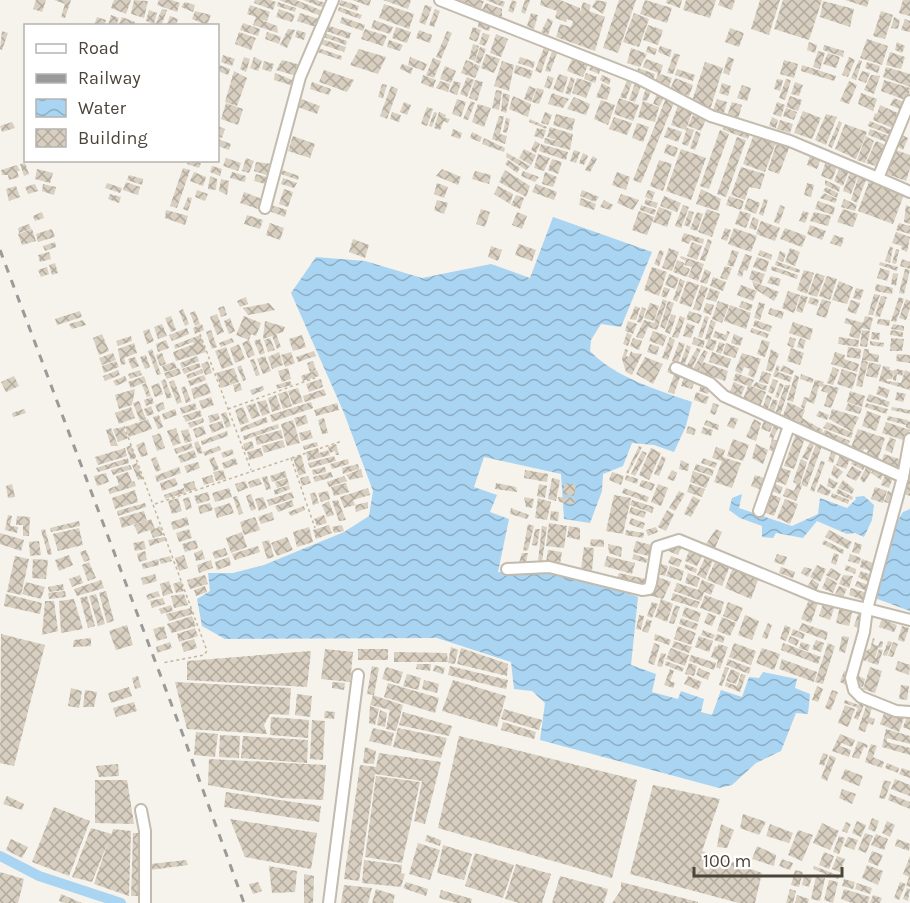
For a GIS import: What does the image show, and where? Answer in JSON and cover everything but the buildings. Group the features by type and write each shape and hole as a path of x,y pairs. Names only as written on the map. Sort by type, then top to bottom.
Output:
{"street":[{"path":"265,208 300,77 333,0"},
{"path":"440,0 638,78 711,116 790,141 910,192"},
{"path":"878,178 910,101"},
{"path":"676,368 710,383 724,396 903,477"},
{"path":"759,511 789,426"},
{"path":"910,439 903,477 851,678 854,690 861,697 896,711 910,712"},
{"path":"507,569 549,567 642,590 649,589 657,547 679,540 817,597 910,620"},
{"path":"329,903 358,675"},
{"path":"141,810 145,831 146,901"}],"path":[{"path":"200,334 251,471"},
{"path":"227,409 315,378"},
{"path":"124,426 207,651 204,655 162,663"},
{"path":"154,504 342,441"},
{"path":"291,458 315,528"}],"water":[{"path":"553,217 652,252 621,327 601,324 591,340 590,351 612,369 625,376 692,402 686,426 674,452 654,445 632,443 623,466 603,474 602,491 590,523 564,519 561,474 484,457 474,487 497,495 490,512 509,519 498,572 561,573 610,586 638,597 631,665 656,674 652,692 678,699 681,691 704,699 701,712 712,715 721,690 742,697 749,677 759,678 763,672 797,679 795,688 810,694 808,714 796,713 781,751 756,763 732,785 719,788 540,740 545,703 532,691 514,689 511,662 437,638 225,639 202,626 197,599 210,591 208,573 233,573 264,565 344,532 369,516 373,491 344,413 291,293 316,257 365,261 422,278 491,264 530,278"},
{"path":"742,494 739,508 792,526 818,514 820,498 847,508 856,499 855,497 864,496 874,505 872,520 864,537 855,533 847,534 817,521 803,538 776,533 773,538 762,537 762,526 740,518 729,510 732,498"},
{"path":"910,509 910,611 872,597 897,522 903,512"}],"waterway":[{"path":"0,856 39,876 121,903"}],"railway":[{"path":"0,250 244,903"}]}
